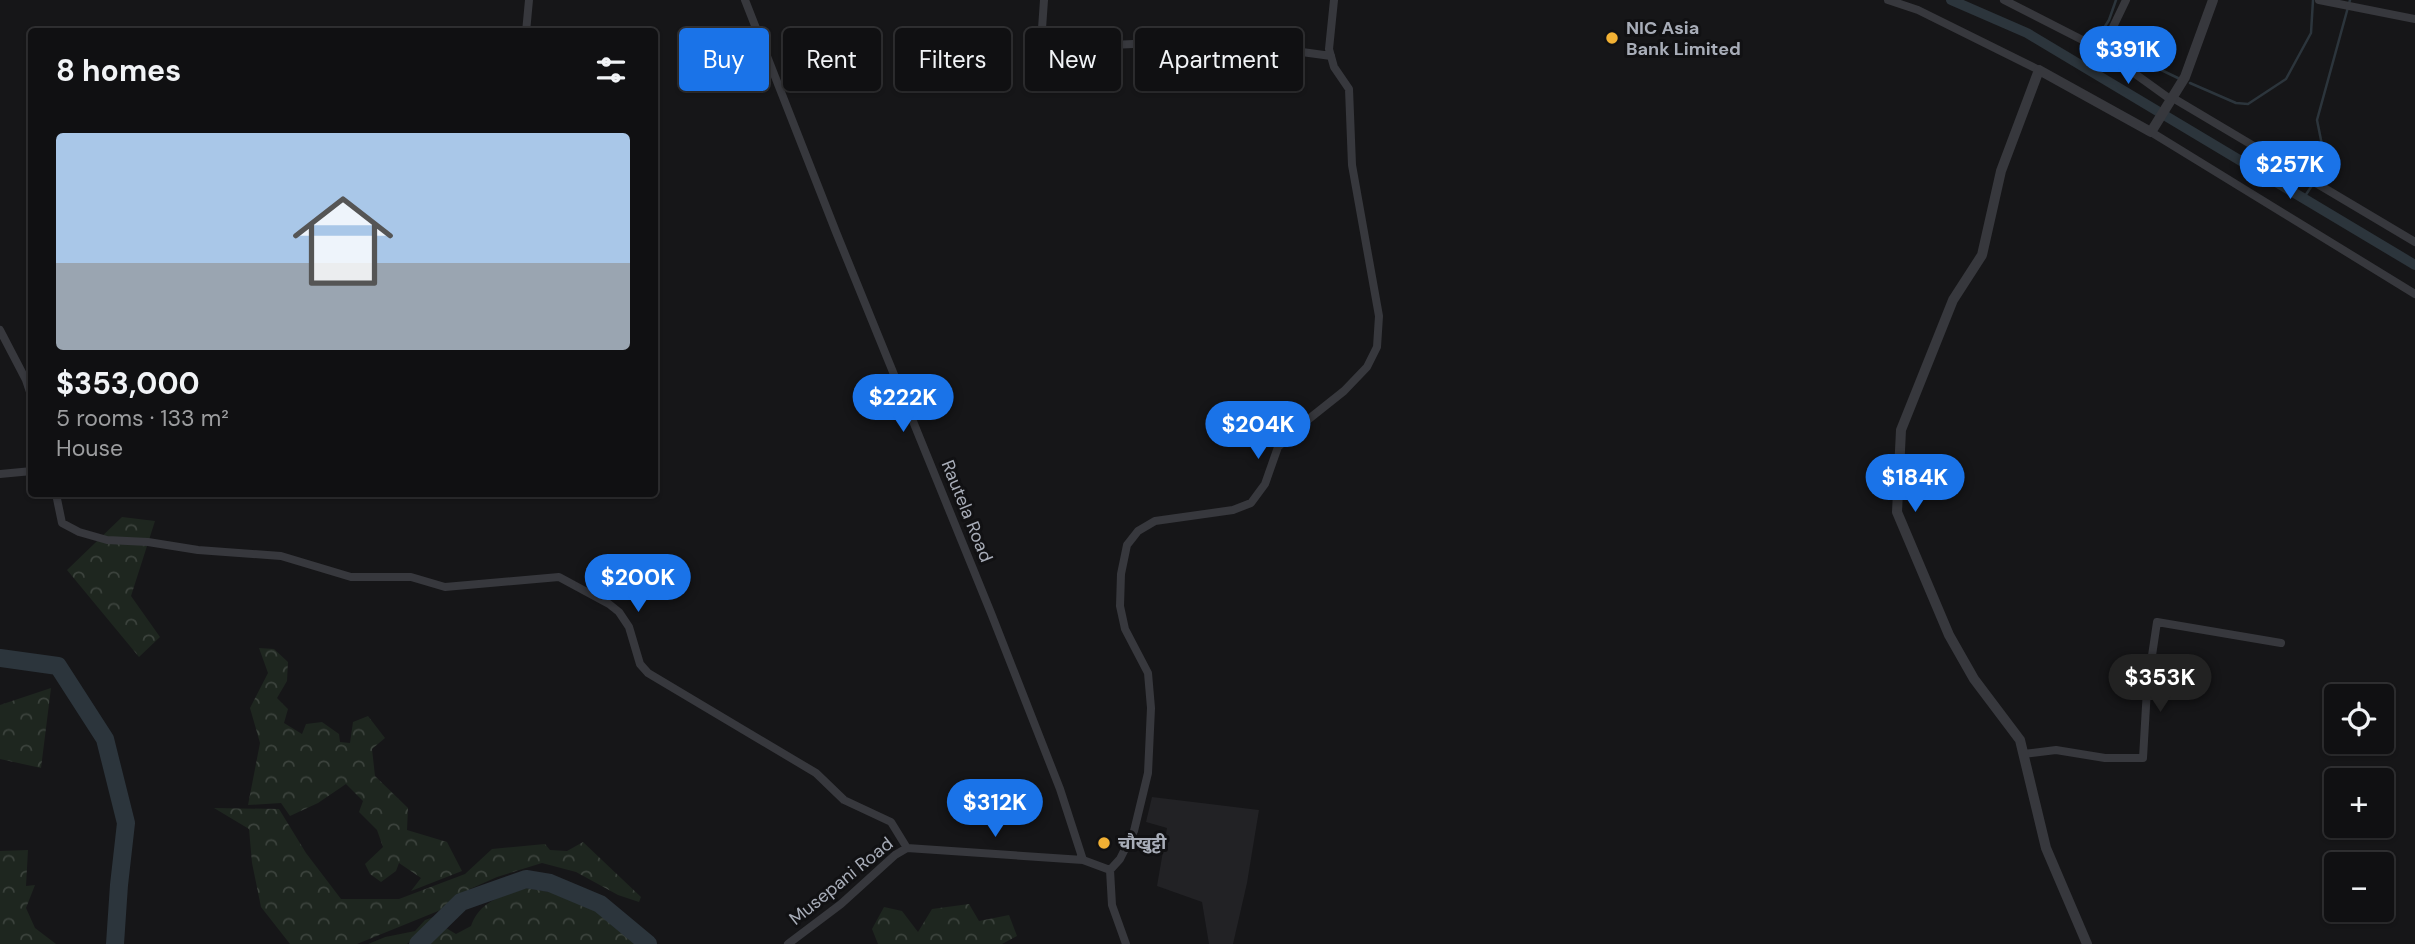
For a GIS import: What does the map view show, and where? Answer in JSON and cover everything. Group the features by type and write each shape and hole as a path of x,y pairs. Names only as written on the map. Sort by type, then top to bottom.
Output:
{"street":[{"path":"526,28 529,0"},
{"name":"Rautela Road","path":"745,0 1060,789 1083,860"},
{"path":"1044,0 1041,43 1046,48 1177,42 1223,48 1251,45 1331,56"},
{"path":"1126,944 1112,905 1110,870 1120,859 1133,831 1148,774 1151,708 1149,673 1125,629 1120,606 1121,574 1128,545 1138,531 1155,521 1233,510 1251,503 1265,484 1278,447 1352,383 1367,367 1377,346 1379,316 1352,165 1349,89 1334,66 1329,49 1334,0"},
{"path":"1888,0 1918,10 2154,127 2415,294"},
{"path":"2004,0 2102,50 2170,102 2415,242"},
{"path":"2102,50 2126,0"},
{"path":"2154,127 2185,77 2213,0"},
{"path":"2319,0 2415,19"},
{"path":"2039,70 2001,171 1982,255 1953,300 1900,430 1897,512 1949,635 1974,680 2020,740 2046,848 2087,944"},
{"path":"0,330 28,386"},
{"path":"0,474 28,471"},
{"path":"57,497 62,523 79,532 107,540 281,556 351,577 411,577 444,587 559,577 620,612 629,627 640,664 648,673 816,773 844,800 891,822 906,848"},
{"path":"2023,754 2056,750 2105,758 2143,758 2147,689 2157,622 2281,643"},
{"name":"Musepani Road","path":"788,944 841,904 906,848 1083,860"},
{"path":"1083,860 1110,870"}],"shaded area":[{"path":"1152,797 1259,810 1247,883 1233,944 1209,944 1202,902 1157,886 1167,828 1146,822"}],"green space":[{"path":"122,517 155,521 131,596 160,637 139,657 67,570"},
{"path":"259,648 274,649 288,662 287,681 277,698 288,709 284,723 302,734 306,724 322,722 339,734 340,742 350,743 353,722 368,716 385,738 372,749 375,776 408,808 407,830 447,842 462,871 411,891 421,878 399,863 396,871 381,882 370,874 365,864 383,847 377,830 359,812 363,801 346,784 318,803 290,816 281,803 248,805 260,743 250,708 268,673"},
{"path":"51,688 41,768 0,759 0,705"},
{"path":"214,808 279,809 306,853 341,899 399,899 465,874 492,849 545,844 550,850 567,851 583,842 641,897 639,902 618,895 576,872 542,863 497,877 470,889 453,905 357,944 290,944 261,907 252,863 249,829"},
{"path":"28,850 26,886 35,885 26,908 35,928 56,944 0,944 0,851"},
{"path":"527,888 560,894 597,912 638,944 428,944 446,928 456,934 471,926 480,910 493,900"},
{"path":"969,904 979,921 1009,915 1017,936 1002,944 878,944 872,929 884,907 902,911 918,932 932,909"},
{"path":"444,913 407,944 368,944 385,937 415,931 425,920"}],"waterway":[{"path":"1951,0 2027,33 2415,265"},
{"path":"2097,39 2109,20 2116,0"},
{"path":"2190,83 2236,103 2248,104 2286,79 2311,33 2313,0"},
{"path":"2316,180 2326,165 2317,120 2350,0"},
{"path":"2109,45 2180,79"},
{"path":"2081,65 2090,50"},
{"path":"2303,199 2313,184"},
{"path":"0,658 58,666 105,739 126,823 115,944"},
{"path":"418,944 461,902 526,879 550,883 600,904 648,944"}],"place":[{"name":"NIC Asia Bank Limited","path":"1612,38"},
{"name":"चौखुट्टी","path":"1104,843"}]}
